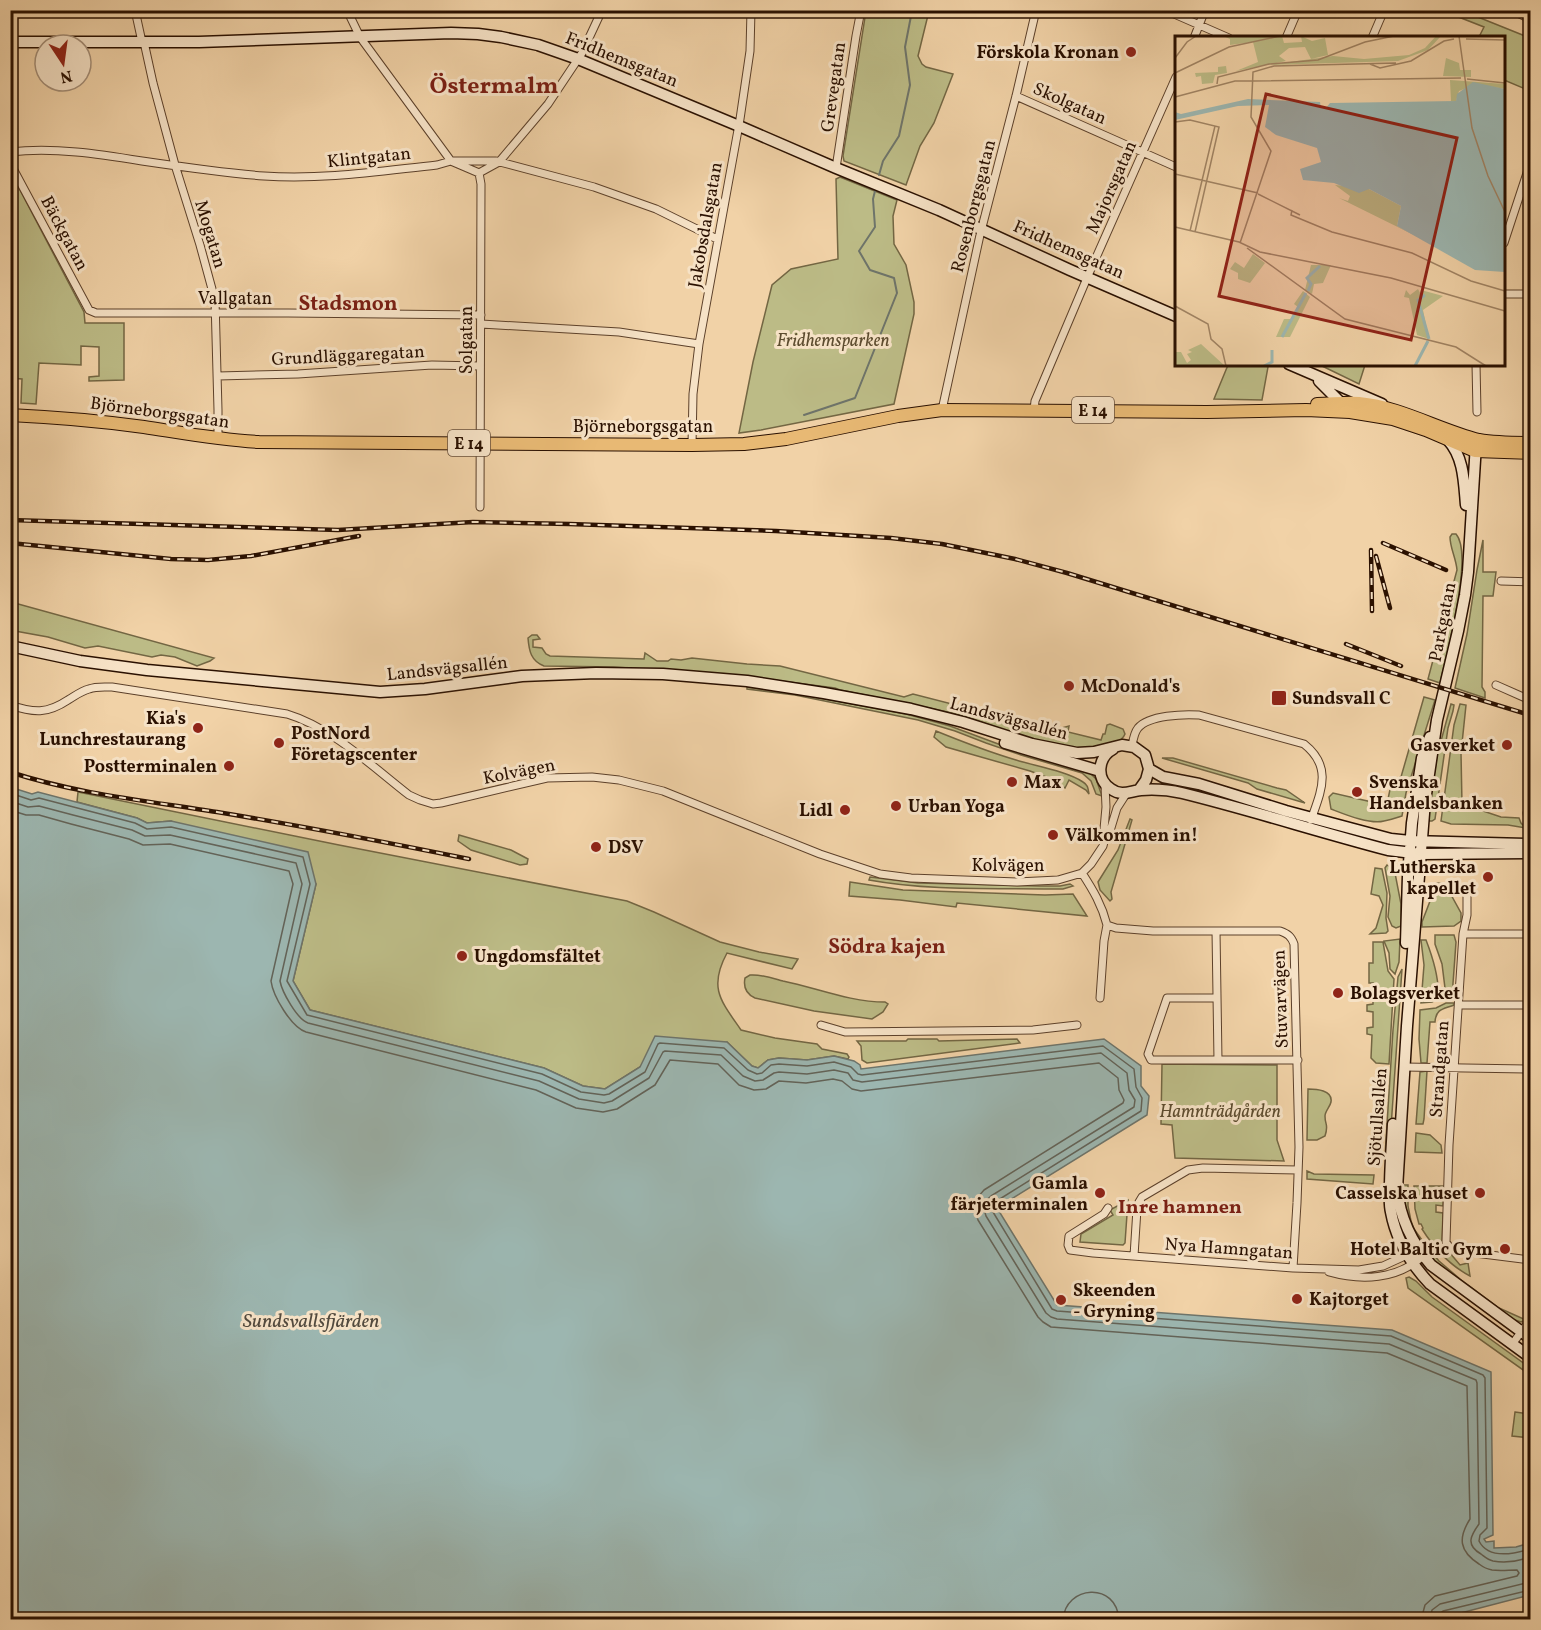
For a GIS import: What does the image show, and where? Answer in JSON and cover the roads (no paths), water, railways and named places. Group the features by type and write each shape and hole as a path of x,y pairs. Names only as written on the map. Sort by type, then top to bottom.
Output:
{"highway":[{"name":"Björneborgsgatan","path":"10,415 59,417 259,442 692,445 744,444 786,439 898,416 942,410 1275,411 1305,405 1345,407 1359,403 1413,416"},
{"name":"E 14","path":"1345,407 1393,419 1447,439 1530,453"},
{"name":"E 14","path":"1413,416 1477,444 1530,443"}],"main road":[{"name":"Fridhemsgatan","path":"10,42 143,42 360,37 430,33 478,34 538,45 578,59 939,210 1175,316"},
{"path":"1293,366 1413,416"},
{"path":"1312,375 1345,407"},
{"name":"Parkgatan","path":"1447,439 1455,448 1461,463 1469,529"},
{"name":"Parkgatan","path":"1461,463 1463,454 1477,444"},
{"name":"Parkgatan","path":"1416,841 1425,801 1437,720 1462,613 1468,572 1469,529 1477,444"},
{"name":"Landsvägsallén","path":"10,646 80,661 147,670 380,692 425,690 522,676 596,673 663,674 747,681 887,704 932,714 1032,744 1077,753 1127,746"},
{"name":"Landsvägsallén","path":"887,704 1100,771"},
{"path":"1139,790 1146,780 1149,769 1145,755 1127,746 1106,753 1101,760 1101,779 1111,790 1126,794 1139,790 1179,792 1311,823 1392,839 1530,844"},
{"path":"1149,769 1164,777 1199,784 1388,850 1421,854 1530,854"},
{"path":"1409,853 1416,841"},
{"path":"1416,841 1421,854"},
{"name":"Sjötullsallén","path":"1409,853 1390,1209 1399,1237 1416,1257 1528,1337"},
{"name":"Sjötullsallén","path":"1421,854 1404,1067 1398,1195 1421,1275 1436,1289 1522,1350"}],"street":[{"name":"Mogatan","path":"135,10 175,165 215,300 218,438"},
{"path":"347,10 360,37 451,161 479,173 499,162 548,104 578,59 602,10"},
{"name":"Jakobsdalsgatan","path":"692,445 693,394 699,344 739,126 750,51 751,10"},
{"name":"Grevegatan","path":"836,168 861,10"},
{"name":"Rosenborgsgatan","path":"942,410 982,229 1036,10"},
{"path":"1165,10 1225,36"},
{"path":"1195,36 1205,10"},
{"path":"1287,36 1298,10"},
{"path":"1373,36 1384,10"},
{"path":"1511,10 1530,19"},
{"name":"Majorsgatan","path":"1034,410 1035,401 1087,278 1175,79"},
{"name":"Skolgatan","path":"1016,96 1175,166"},
{"name":"Klintgatan","path":"10,152 60,151 263,176 339,176 437,165 451,161 499,162 594,187 656,209 717,239"},
{"name":"Bäckgatan","path":"10,163 89,310 96,313"},
{"path":"1505,237 1530,167"},
{"name":"Solgatan","path":"479,173 480,507"},
{"path":"1505,294 1530,294"},
{"name":"Vallgatan","path":"96,313 481,315"},
{"path":"481,324 619,332 699,344"},
{"name":"Grundläggaregatan","path":"218,376 298,374 432,365 480,366"},
{"path":"1476,366 1477,412"},
{"path":"1501,581 1530,582"},
{"path":"1496,686 1530,700"},
{"name":"Kolvägen","path":"10,705 24,710 47,711 90,688 112,687 287,714 308,721 338,740 409,795 433,804 547,778 592,777 620,780 663,790 820,854 880,874 911,878 1045,882 1082,873"},
{"path":"1127,746 1135,730 1145,722 1179,715 1199,715 1304,744 1312,750 1321,763 1322,773 1321,789 1311,823"},
{"path":"1105,785 1105,838"},
{"path":"1100,998 1107,925 1096,894 1082,873 1099,854 1110,831 1117,808 1126,794"},
{"path":"1530,807 1527,813 1530,821"},
{"name":"Strandgatan","path":"1467,891 1445,1237 1451,1250 1530,1260"},
{"name":"Stuvarvägen","path":"1107,925 1129,929 1280,931 1292,938 1298,1060 1298,1170 1293,1268"},
{"path":"1216,931 1218,1060"},
{"path":"1463,934 1530,934"},
{"path":"1217,998 1167,998 1148,1054 1151,1060 1298,1060"},
{"path":"1459,1005 1530,1005"},
{"path":"821,1025 845,1032 1033,1030 1077,1025"},
{"path":"1404,1067 1530,1069"},
{"path":"1134,1256 1138,1202 1188,1170 1203,1168 1298,1170"},
{"name":"Nya Hamngatan","path":"1108,1208 1104,1214 1069,1236 1070,1250 1293,1268 1359,1270 1416,1257"},
{"name":"Nya Hamngatan","path":"1321,1269 1331,1273 1376,1277 1397,1273 1416,1257"},
{"path":"1522,1350 1528,1337 1530,1320"},
{"path":"1522,1350 1528,1337"}],"water":[{"name":"Sundsvallsfjärden","path":"10,787 137,818 147,823 171,821 308,852 316,884 293,981 310,1010 544,1068 583,1086 605,1089 640,1067 655,1036 727,1042 752,1066 758,1068 768,1060 779,1058 807,1060 834,1056 854,1061 860,1065 861,1069 1104,1039 1141,1066 1141,1086 1149,1096 1147,1115 997,1208 1057,1305 1392,1330 1491,1372 1493,1535 1484,1539 1486,1542 1494,1541 1494,1548 1516,1547 1530,1543 1530,1595 1429,1620 1097,1620 1095,1615 1075,1620 11,1619"}],"waterway":[{"path":"879,175 883,161 899,136 910,85 905,47 913,10"},
{"path":"804,415 855,398 897,293 894,278 870,270 859,251 875,227 873,199 875,191"},
{"path":"10,310 17,323 17,335 10,343"}],"railway":[{"path":"10,520 338,530 473,522 569,524 776,531 891,538 942,544 1015,559 1067,573 1530,715"},
{"path":"10,543 171,559 208,560 251,556 359,536"},
{"path":"1383,543 1446,570"},
{"path":"1371,550 1372,611"},
{"path":"1376,556 1390,608"},
{"path":"1346,644 1401,666"},
{"path":"10,772 87,791 280,823 469,859"}],"place":[{"name":"Förskola Kronan","path":"1131,52"},
{"name":"McDonald's","path":"1069,686"},
{"name":"Sundsvall C","path":"1279,698"},
{"name":"Kia's Lunchrestaurang","path":"198,728"},
{"name":"PostNord Företagscenter","path":"279,743"},
{"name":"Gasverket","path":"1507,745"},
{"name":"Postterminalen","path":"229,766"},
{"name":"Max","path":"1012,782"},
{"name":"Svenska Handelsbanken","path":"1357,792"},
{"name":"Urban Yoga","path":"896,806"},
{"name":"Lidl","path":"845,810"},
{"name":"Välkommen in!","path":"1053,835"},
{"name":"DSV","path":"596,847"},
{"name":"Lutherska kapellet","path":"1488,877"},
{"name":"Ungdomsfältet","path":"462,956"},
{"name":"Bolagsverket","path":"1338,993"},
{"name":"Gamla färjeterminalen","path":"1100,1193"},
{"name":"Casselska huset","path":"1480,1193"},
{"name":"Hotel Baltic Gym","path":"1505,1249"},
{"name":"Kajtorget","path":"1297,1299"},
{"name":"Skeenden - Gryning","path":"1061,1300"}],"district":[{"name":"Östermalm","path":"494,85"},
{"name":"Stadsmon","path":"348,303"},
{"name":"Södra kajen","path":"887,946"},
{"name":"Inre hamnen","path":"1180,1206"}],"park label":[{"name":"Fridhemsparken","path":"833,340"},
{"name":"Hamnträdgården","path":"1220,1111"}]}
